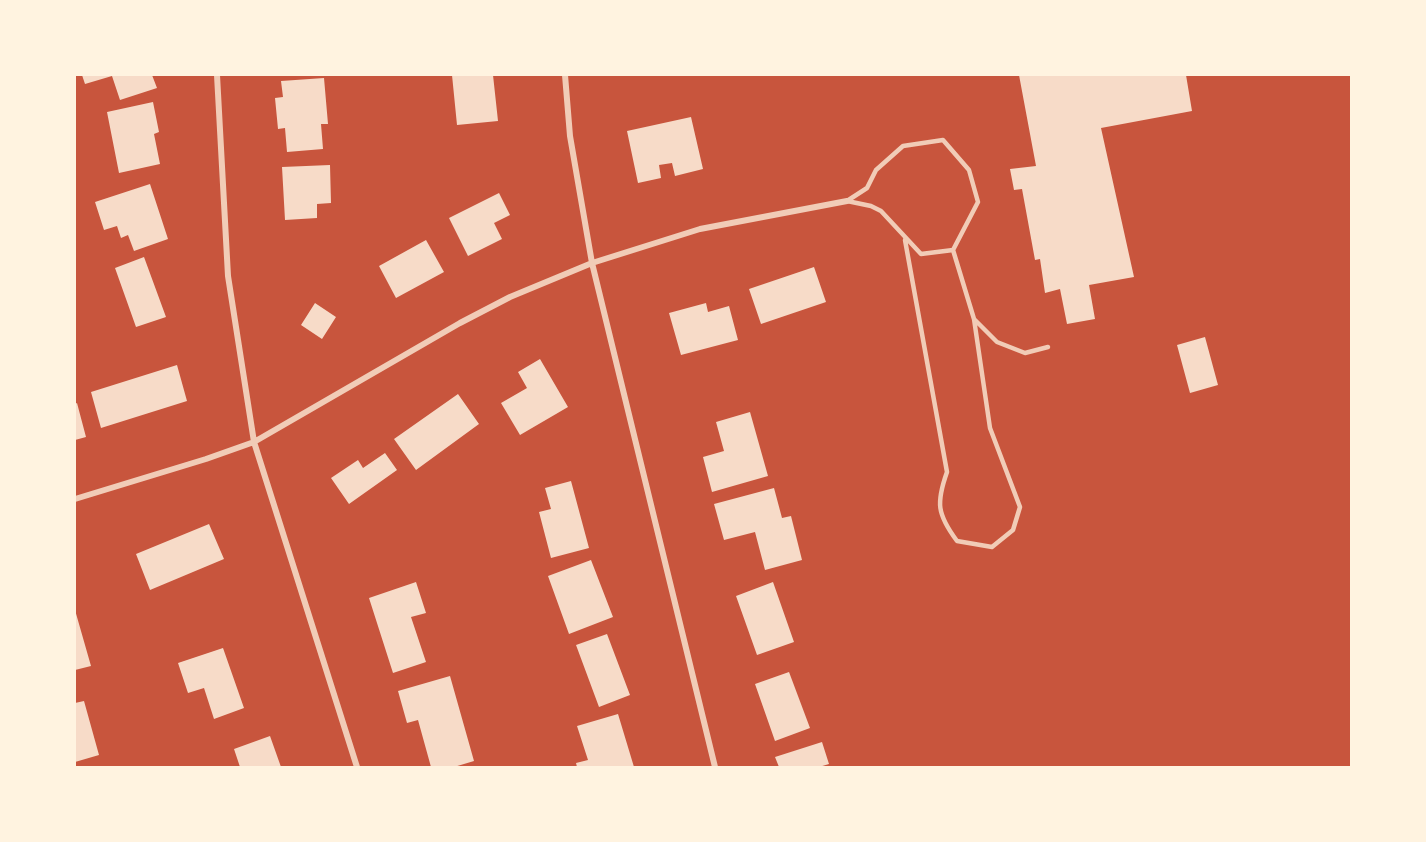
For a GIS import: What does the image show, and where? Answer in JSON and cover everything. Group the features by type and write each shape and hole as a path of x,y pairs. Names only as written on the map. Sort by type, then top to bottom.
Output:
{"street":[{"path":"217,75 228,276 254,442 357,767"},
{"path":"565,75 570,136 592,263 715,767"},
{"path":"75,499 254,442 460,323 510,297 592,263 700,230 847,201"}],"lane":[{"path":"847,201 867,188 876,170 903,146 943,140 969,170 978,202 952,250 974,319 990,428 1020,507 1013,530 992,547 957,541 945,524 938,496 947,472 905,240"},
{"path":"847,201 871,206 880,212 921,254 952,250"},
{"path":"974,319 997,342 1025,353 1048,347"}],"building":[{"path":"82,75 152,75 157,88 120,100 112,76 85,84"},
{"path":"452,75 493,75 498,121 457,125"},
{"path":"1019,75 1186,75 1192,111 1101,128 1134,277 1089,285 1095,319 1067,324 1060,289 1045,293 1040,259 1035,260 1022,189 1014,190 1010,169 1036,166"},
{"path":"324,78 328,124 321,124 323,149 287,152 285,128 278,129 275,98 283,97 281,81"},
{"path":"153,102 159,132 154,134 160,164 119,173 107,112"},
{"path":"691,117 703,169 675,176 672,163 659,165 661,178 638,183 627,131"},
{"path":"330,165 331,203 317,204 317,218 285,220 282,167"},
{"path":"150,184 168,239 134,251 128,235 121,238 117,226 104,230 95,202"},
{"path":"499,193 510,215 494,223 502,239 468,256 449,218"},
{"path":"426,240 444,272 396,298 379,266"},
{"path":"144,257 166,317 136,327 115,268"},
{"path":"814,267 826,302 761,324 749,289"},
{"path":"315,303 336,317 322,339 301,325"},
{"path":"706,303 708,312 729,306 738,340 681,355 669,313"},
{"path":"1205,337 1218,385 1190,393 1177,345"},
{"path":"540,359 568,407 520,435 501,403 527,388 518,372"},
{"path":"177,365 187,401 101,428 91,392"},
{"path":"458,394 479,424 416,470 394,439"},
{"path":"77,403 86,437 75,440 75,404"},
{"path":"750,412 768,476 712,492 703,457 724,451 716,422"},
{"path":"385,453 397,470 349,504 331,478 358,460 363,468"},
{"path":"571,481 589,548 551,558 539,512 551,509 545,488"},
{"path":"774,488 782,518 791,516 802,560 765,570 755,532 724,540 714,504"},
{"path":"209,524 224,559 150,590 136,554"},
{"path":"591,560 613,617 569,634 548,576"},
{"path":"416,582 426,613 411,617 426,662 393,673 369,598"},
{"path":"773,582 794,642 757,655 736,596"},
{"path":"75,610 91,666 75,670"},
{"path":"607,634 630,695 599,707 576,645"},
{"path":"223,648 244,708 214,719 204,688 188,693 178,663"},
{"path":"789,672 810,728 775,741 755,684"},
{"path":"450,676 474,761 454,767 431,767 418,720 407,723 398,691"},
{"path":"84,701 99,755 75,762 75,703"},
{"path":"618,714 634,767 577,767 576,763 588,760 577,726"},
{"path":"270,736 281,767 240,767 234,749"},
{"path":"822,742 829,764 819,767 779,767 775,757"}]}
